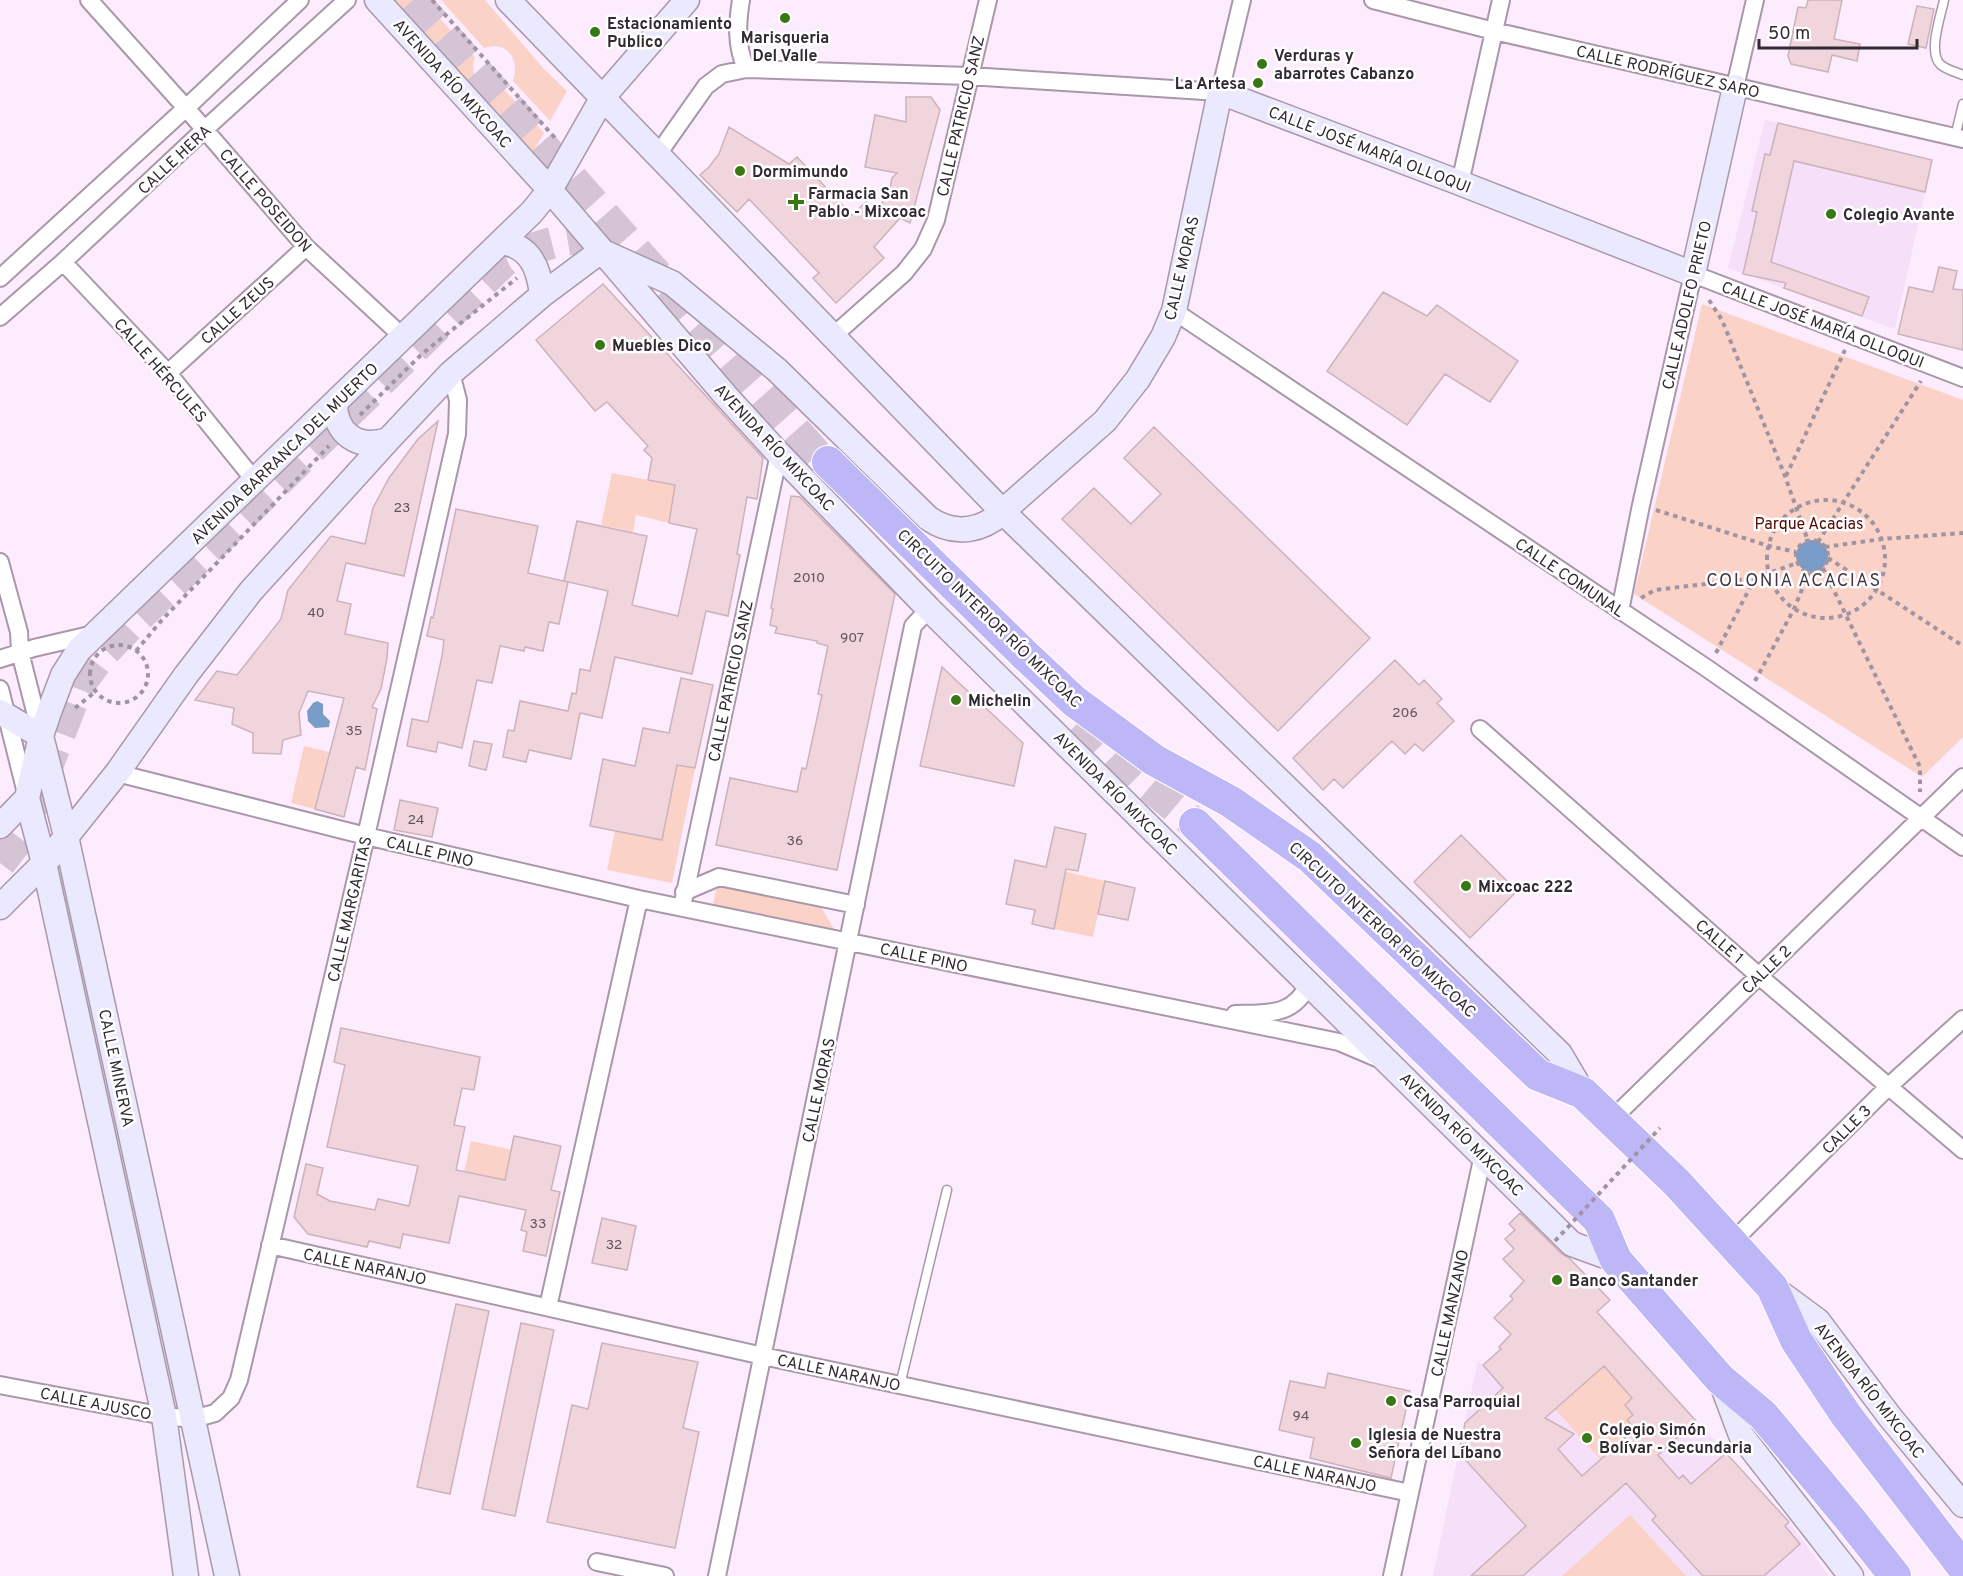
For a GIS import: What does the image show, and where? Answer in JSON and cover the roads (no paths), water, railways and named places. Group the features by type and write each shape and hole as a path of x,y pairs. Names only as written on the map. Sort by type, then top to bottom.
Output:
{"highway":[{"name":"CIRCUITO INTERIOR RÍO MIXCOAC","path":"828,462 1074,701 1154,760 1231,802 1310,857 1538,1075 1583,1093"},
{"path":"1195,824 1599,1220 1616,1260"},
{"name":"AVENIDA RÍO MIXCOAC","path":"1583,1093 1676,1182 1772,1287"},
{"name":"AVENIDA RÍO MIXCOAC","path":"1616,1260 1720,1378"},
{"path":"1772,1287 1796,1340 1827,1387 1963,1567"},
{"path":"1720,1378 1763,1415 1850,1518 1894,1576"}],"main road":[{"name":"AVENIDA RÍO MIXCOAC","path":"377,0 550,190 726,396 929,609 1572,1244 1616,1260"},
{"name":"AVENIDA RÍO MIXCOAC","path":"508,0 1002,511 1560,1054 1583,1093"},
{"name":"AVENIDA BARRANCA DEL MUERTO","path":"27,798 41,736 63,675 79,650 531,213 550,190 603,97 687,0"},
{"name":"CALLE ADOLFO PRIETO","path":"1693,274 1735,87"},
{"name":"CALLE JOSÉ MARÍA OLLOQUI","path":"1220,92 1693,274"},
{"name":"CALLE MORAS","path":"601,251 672,283 777,370 932,521 950,529 972,529 989,522 1105,421 1138,379 1163,337 1174,311 1220,92"},
{"path":"501,242 512,243 527,254 539,272 542,295"},
{"path":"0,907 44,863 117,773 186,675 251,591 387,440 452,373 542,295 601,251"},
{"path":"335,403 338,423 351,438 369,444 387,440"},
{"path":"3,713 41,736"},
{"name":"CALLE MINERVA","path":"41,736 66,836 227,1576"},
{"path":"0,826 27,798"},
{"name":"CALLE MINERVA","path":"27,798 44,863 164,1416 186,1576"},
{"name":"AVENIDA RÍO MIXCOAC","path":"1772,1287 1818,1321 1890,1417 1963,1505"},
{"name":"AVENIDA RÍO MIXCOAC","path":"1720,1378 1741,1435 1851,1576"}],"street":[{"name":"CALLE POSEIDON","path":"89,0 306,247 403,337"},
{"name":"CALLE HERA","path":"0,278 300,0"},
{"name":"CALLE HERA","path":"0,317 63,262 347,0"},
{"path":"741,0 736,28 746,69"},
{"name":"CALLE PATRICIO SANZ","path":"833,336 904,273 923,249 936,220 988,0"},
{"name":"CALLE MORAS","path":"1220,92 1242,0"},
{"name":"CALLE RODRÍGUEZ SARO","path":"1373,0 1494,31 1959,138"},
{"path":"1460,183 1501,0"},
{"name":"CALLE ADOLFO PRIETO","path":"1735,87 1755,0"},
{"name":"CALLE JOSÉ MARÍA OLLOQUI","path":"658,154 706,86 722,74 746,69 969,76 1220,92"},
{"name":"CALLE ZEUS","path":"168,373 306,247"},
{"name":"CALLE HÉRCULES","path":"63,262 168,373 255,481"},
{"name":"CALLE JOSÉ MARÍA OLLOQUI","path":"1693,274 1963,378"},
{"name":"CALLE ADOLFO PRIETO","path":"1620,611 1641,505 1693,274"},
{"name":"CALLE COMUNAL","path":"1174,311 1708,669 1963,848"},
{"name":"CALLE MARGARITAS","path":"193,1419 215,1413 231,1398 239,1380 457,434 458,400 452,373"},
{"name":"CALLE PATRICIO SANZ","path":"683,900 779,454"},
{"name":"CALLE MINERVA","path":"0,562 20,632 20,652 41,736"},
{"name":"CALLE MORAS","path":"717,1576 913,626 929,609"},
{"path":"0,659 20,652 98,634"},
{"name":"CALLE MINERVA","path":"0,689 3,713 27,798"},
{"name":"CALLE 1","path":"1480,729 1759,976 1963,1150"},
{"name":"CALLE PINO","path":"117,773 366,836 639,899 683,900 848,941 1339,1042 1391,1064"},
{"name":"CALLE 2","path":"1611,1120 1963,777"},
{"path":"683,900 719,877 856,904"},
{"path":"548,1307 639,899"},
{"name":"CALLE PINO","path":"1210,1015 1282,1011 1293,1005 1303,995 1309,983"},
{"name":"CALLE 3","path":"1732,1242 1889,1086 1963,1019"},
{"name":"CALLE MANZANO","path":"1392,1576 1483,1155"},
{"name":"CALLE NARANJO","path":"270,1245 764,1356 1410,1493"},
{"name":"CALLE AJUSCO","path":"0,1384 164,1416 193,1419"},
{"path":"597,1562 665,1576"}],"lane":[{"path":"1944,0 1934,45 1935,56 1940,65 1963,75"},
{"path":"1959,138 1963,104"},
{"path":"900,1385 947,1190"}],"water":[{"path":"1812,540 1823,545 1828,556 1823,567 1812,572 1801,567 1796,556 1801,545"},
{"path":"317,701 323,704 323,714 330,721 329,727 315,728 308,721 307,711"}],"tunnel":[{"path":"413,0 816,454 845,482"},
{"path":"0,863 20,837 78,686 101,655 130,625 504,261 559,241 589,238 618,241"},
{"path":"1082,719 1145,782 1195,824"}],"place":[{"name":"Marisqueria Del Valle","path":"785,18"},
{"name":"Estacionamiento Publico","path":"595,32"},
{"name":"Verduras y abarrotes Cabanzo","path":"1262,64"},
{"name":"La Artesa","path":"1258,83"},
{"name":"Dormimundo","path":"740,171"},
{"name":"Farmacia San Pablo - Mixcoac","path":"796,202"},
{"name":"Colegio Avante","path":"1831,214"},
{"name":"Muebles Dico","path":"600,345"},
{"name":"Michelin","path":"956,700"},
{"name":"Mixcoac 222","path":"1466,886"},
{"name":"Banco Santander","path":"1557,1280"},
{"name":"Casa Parroquial","path":"1391,1401"},
{"name":"Colegio Simón Bolívar - Secundaria","path":"1587,1438"},
{"name":"Iglesia de Nuestra Señora del Líbano","path":"1356,1443"}],"district":[{"name":"COLONIA ACACIAS","path":"1794,580"}],"park label":[{"name":"Parque Acacias","path":"1809,523"}]}
